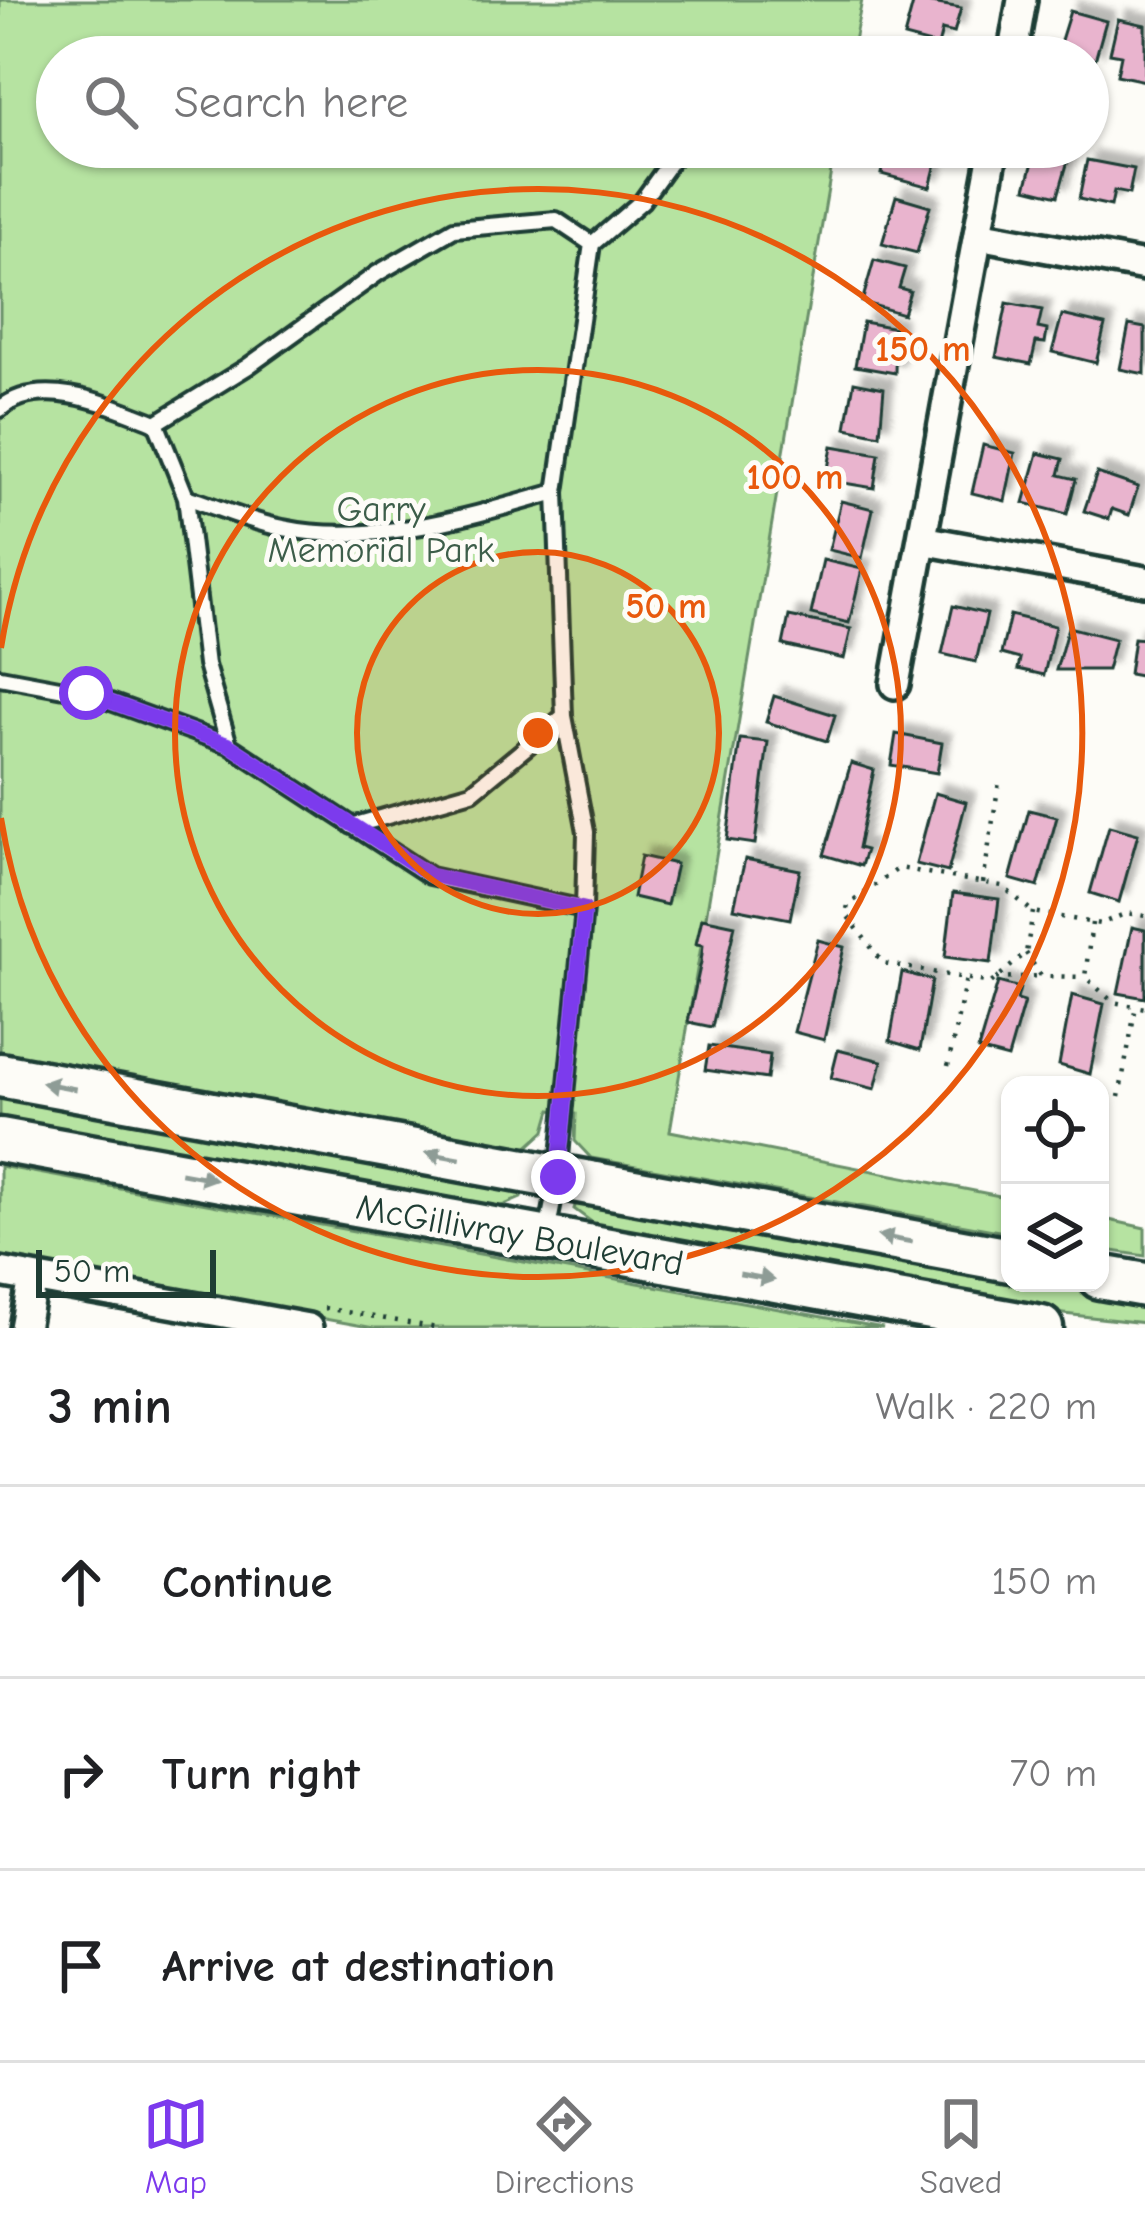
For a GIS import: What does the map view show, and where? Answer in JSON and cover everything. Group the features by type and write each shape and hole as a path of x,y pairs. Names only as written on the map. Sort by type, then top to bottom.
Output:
{"main road":[{"name":"McGillivray Boulevard","path":"0,1075 1001,1258"},
{"name":"McGillivray Boulevard","path":"0,1140 1041,1328"},
{"path":"1109,1279 1145,1285"}],"street":[{"path":"1016,36 1022,0"},
{"path":"895,684 990,168"},
{"path":"978,236 1145,266"},
{"path":"922,540 1145,581"},
{"path":"0,1271 177,1316 308,1328"},
{"path":"24,1328 33,1278"}],"lane":[{"path":"546,1238 558,1177 584,909 586,832 564,716 556,492 592,244 642,200 666,168"},
{"path":"156,423 247,367 378,273 454,229 556,220 592,244"},
{"path":"0,410 55,393 110,405 156,423 186,497 206,665 229,745"},
{"path":"186,497 285,529 378,531 450,521 556,492"},
{"path":"0,677 86,693 229,745 430,875 584,909"},
{"path":"352,826 472,792 564,716"}],"path":[{"path":"983,883 999,782"},
{"path":"1033,912 1026,953 991,982 883,963 846,914 848,905 899,868 1002,886 1033,912 1092,923 1127,913 1145,916"},
{"path":"1085,977 1092,923"},
{"path":"1026,953 1041,976"},
{"path":"996,978 1085,977 1113,1002 1145,1008"},
{"path":"947,1066 966,978"},
{"path":"1119,1097 1136,1006"}],"green space":[{"name":"Garry Memorial Park","path":"0,0 862,0 855,36 36,36 36,168 831,168 670,1131 1001,1196 1001,1231 591,1158 575,1141 576,1114 551,1110 545,1131 522,1152 0,1055"},
{"path":"0,1091 523,1189 521,1198 495,1209 0,1125"},
{"path":"0,1166 883,1328 374,1328 0,1260"},
{"path":"578,1196 1001,1274 1001,1292 1097,1292 1145,1301 1145,1323 983,1305 609,1235 574,1209"},
{"path":"1109,1220 1145,1228 1145,1256 1109,1250"}],"building":[{"path":"914,0 961,8 954,33 942,30 940,36 904,36"},
{"path":"1070,11 1106,21 1102,36 1062,36"},
{"path":"1118,19 1145,25 1145,81 1117,75 1121,55 1110,53"},
{"path":"1109,164 1134,169 1129,194 1114,191 1111,206 1079,199 1085,168 1109,168"},
{"path":"882,168 935,168 930,187 881,174"},
{"path":"1031,168 1066,168 1058,196 1026,188"},
{"path":"896,196 930,206 917,253 882,244"},
{"path":"874,260 905,268 899,288 910,291 903,314 862,302"},
{"path":"1007,303 1042,310 1038,328 1047,330 1045,343 1036,342 1031,364 996,357"},
{"path":"1062,315 1105,325 1096,363 1052,352"},
{"path":"863,322 896,328 895,373 855,366"},
{"path":"1129,325 1145,328 1145,374 1120,369"},
{"path":"854,382 884,388 880,435 846,428"},
{"path":"983,445 1015,453 1005,501 972,493"},
{"path":"832,446 879,454 874,488 826,480"},
{"path":"1038,453 1063,459 1059,475 1076,479 1067,514 1024,503"},
{"path":"1097,473 1138,487 1129,515 1112,509 1109,519 1084,511"},
{"path":"841,501 873,509 862,558 829,550"},
{"path":"823,560 862,569 849,623 811,614"},
{"path":"953,606 987,614 976,662 942,654"},
{"path":"1010,615 1055,626 1044,675 1018,669 1020,659 1001,654"},
{"path":"789,616 851,629 844,659 783,645"},
{"path":"1068,627 1115,639 1107,670 1056,670"},
{"path":"1134,638 1145,639 1145,677 1129,674"},
{"path":"774,696 835,715 827,741 766,722"},
{"path":"896,734 942,743 937,773 891,765"},
{"path":"740,739 768,742 755,844 727,840"},
{"path":"851,763 874,770 858,848 866,850 861,866 824,855"},
{"path":"935,793 966,802 948,872 916,864"},
{"path":"1029,810 1057,817 1038,887 1010,879"},
{"path":"1109,826 1138,834 1119,902 1090,893"},
{"path":"641,856 676,864 667,905 633,897"},
{"path":"745,859 800,870 790,919 734,908"},
{"path":"953,893 999,899 991,963 945,957"},
{"path":"702,918 735,925 712,1027 688,1022 701,962 703,945 696,944"},
{"path":"1132,927 1145,930 1145,998 1118,993"},
{"path":"818,940 844,947 824,1040 794,1032"},
{"path":"902,972 932,980 920,1050 890,1041"},
{"path":"998,982 1020,988 1017,1000 1024,1002 1008,1058 978,1050"},
{"path":"1072,995 1104,1004 1090,1074 1059,1065"},
{"path":"709,1046 770,1055 767,1079 705,1070"},
{"path":"838,1050 882,1061 875,1089 831,1078"}],"route":[{"path":"86,693 229,745 430,875 498,894 584,909 558,1177"}]}
